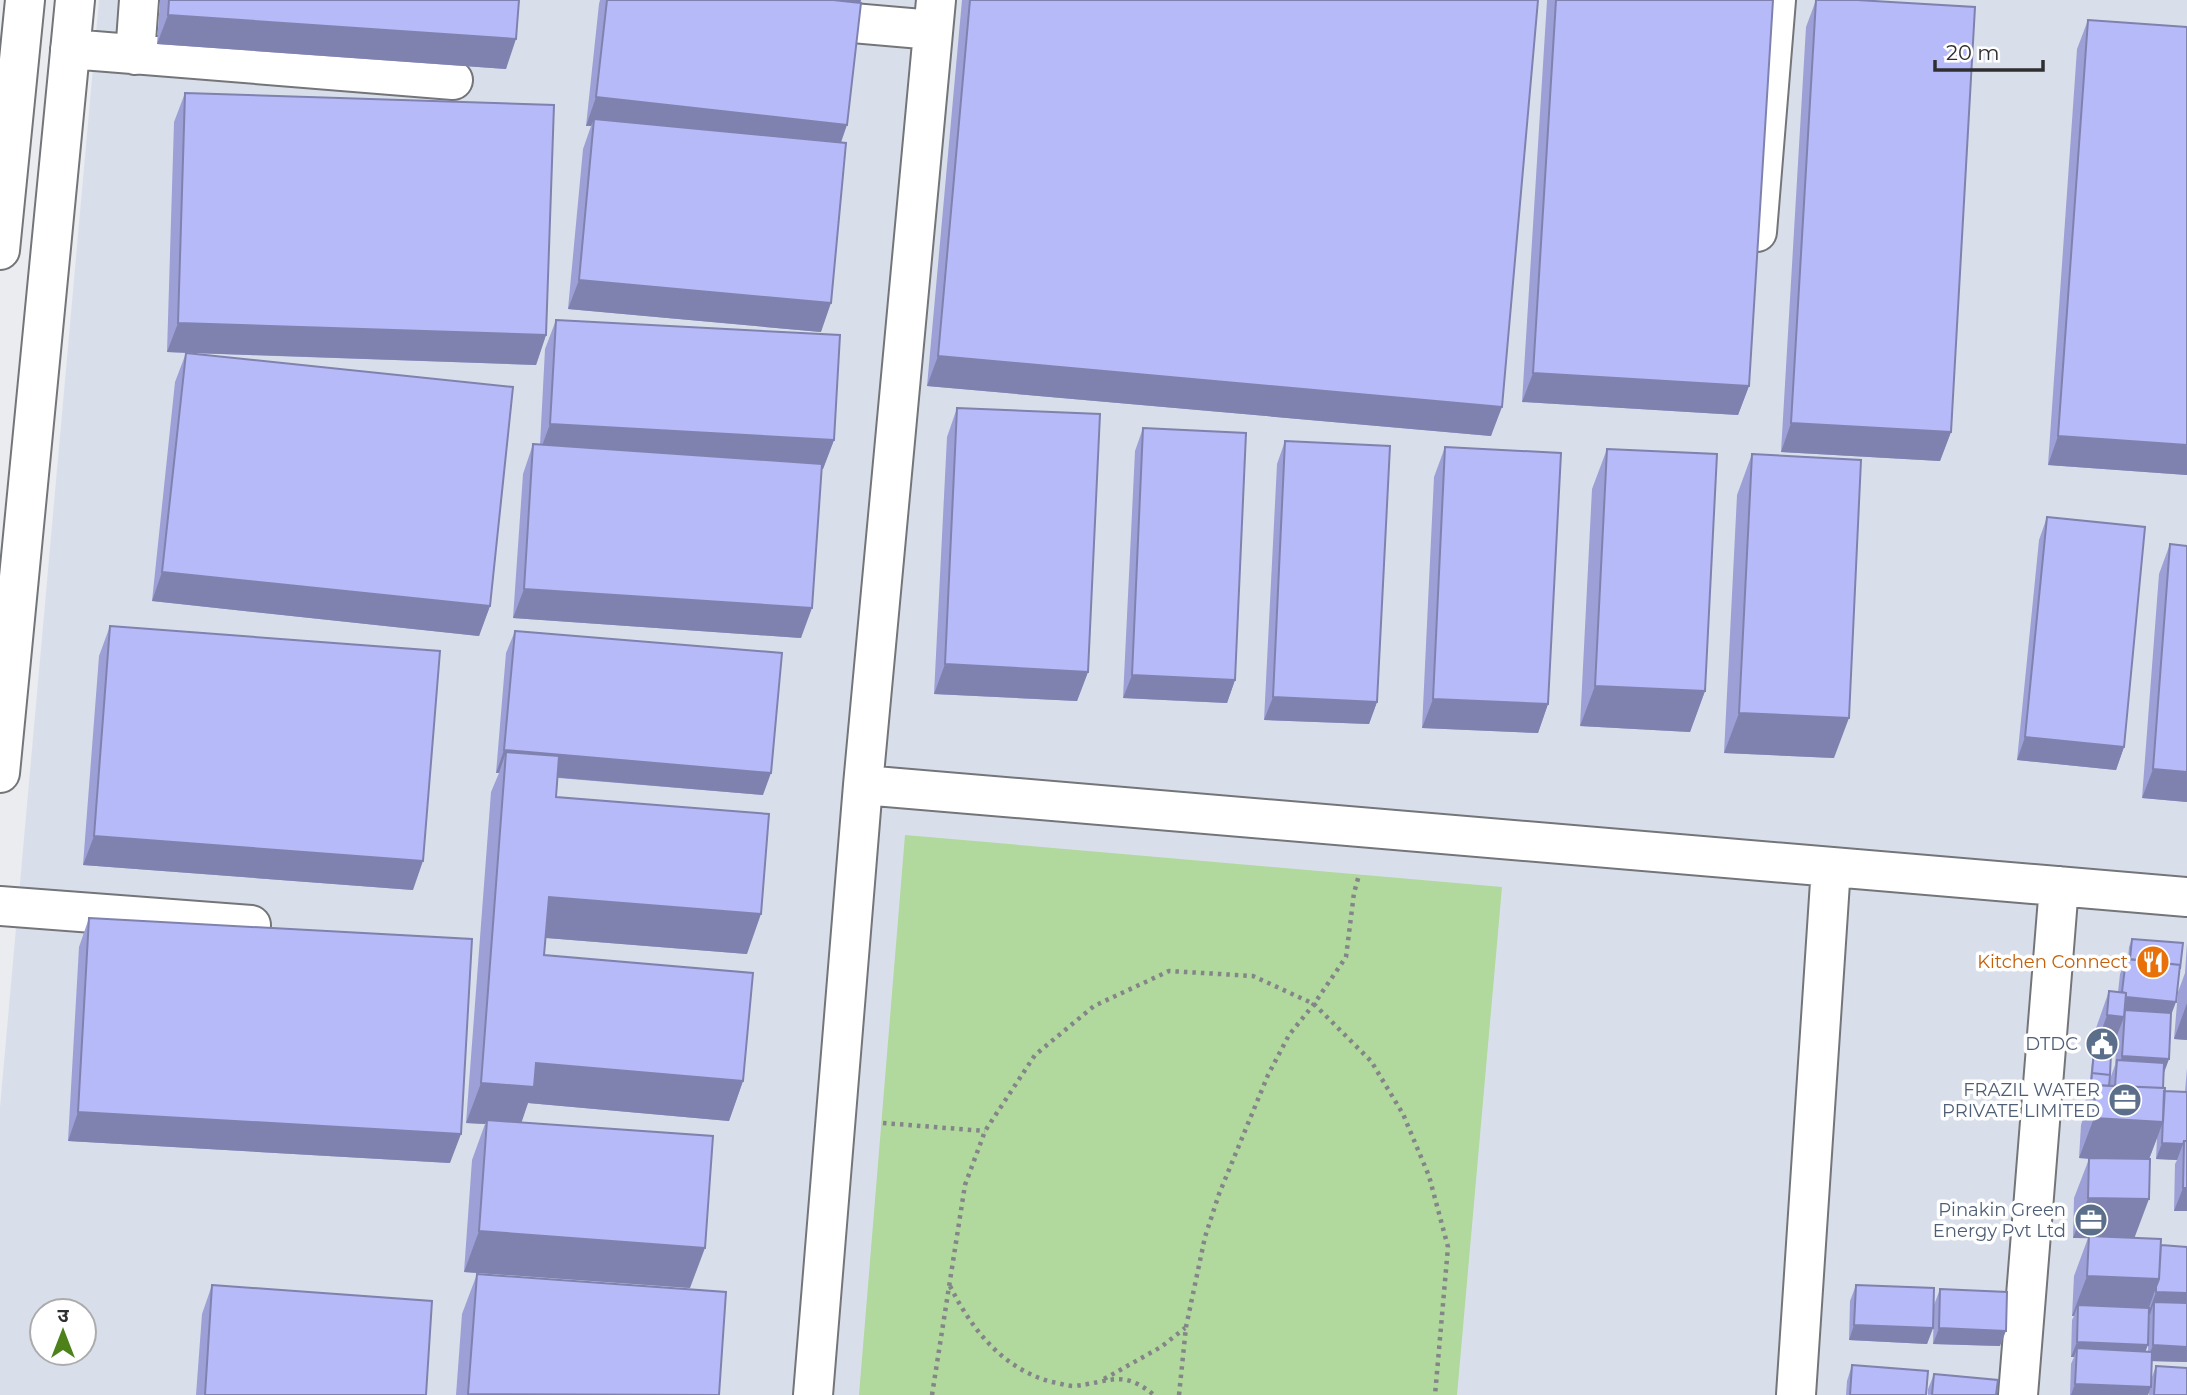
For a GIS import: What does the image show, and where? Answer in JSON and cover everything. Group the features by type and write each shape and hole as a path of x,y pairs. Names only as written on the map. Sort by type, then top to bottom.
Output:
{"street":[{"path":"0,250 25,0"},
{"path":"0,773 75,0"},
{"path":"135,55 139,0"},
{"path":"1754,268 1776,0"},
{"path":"773,16 935,15 863,785 813,1395"},
{"path":"70,49 453,80"},
{"path":"863,785 2187,897"},
{"path":"1796,1395 1831,867"},
{"path":"2018,1395 2059,887"},
{"path":"0,906 250,925"}],"path":[{"path":"1180,1395 1186,1327 1205,1237 1219,1194 1268,1075 1289,1035 1346,957 1354,892 1360,875"},
{"path":"932,1395 965,1185 985,1131 1035,1055 1094,1006 1168,971 1253,976 1314,1004 1371,1061 1403,1114 1429,1176 1448,1247 1435,1395"},
{"path":"883,1123 985,1131"},
{"path":"950,1286 964,1313 982,1338 1032,1377 1071,1386 1125,1378 1144,1386 1154,1395"},
{"path":"1100,1381 1161,1347 1186,1327"}],"shaded area":[{"path":"99,0 2187,0 2187,1395 0,1395 0,1107"}],"green space":[{"path":"905,835 1502,887 1457,1395 859,1395"}],"building":[{"path":"169,0 519,0 516,39 168,15"},
{"path":"607,0 833,0 861,3 847,125 596,97"},
{"path":"970,0 1538,0 1502,407 938,356"},
{"path":"1556,0 1773,0 1749,386 1533,373"},
{"path":"1816,0 1975,7 1951,432 1791,423"},
{"path":"2088,20 2187,27 2187,445 2058,436"},
{"path":"185,93 554,105 546,335 178,323"},
{"path":"594,119 846,143 831,303 579,280"},
{"path":"556,320 840,335 834,440 550,424"},
{"path":"186,353 513,387 490,606 162,572"},
{"path":"957,408 1100,414 1088,672 945,664"},
{"path":"1143,428 1246,433 1235,680 1132,675"},
{"path":"1285,441 1390,446 1377,702 1273,697"},
{"path":"533,444 822,464 812,608 524,589"},
{"path":"1445,447 1561,453 1548,704 1433,699"},
{"path":"1607,449 1717,454 1705,691 1595,686"},
{"path":"1752,454 1861,460 1849,718 1739,713"},
{"path":"2047,517 2145,527 2124,747 2025,737"},
{"path":"2170,544 2187,546 2187,772 2153,769"},
{"path":"110,626 440,651 423,861 94,836"},
{"path":"515,631 782,653 771,773 504,750"},
{"path":"506,752 559,756 556,797 769,814 761,914 549,897 544,955 753,973 743,1081 536,1063 534,1087 481,1083"},
{"path":"89,918 472,939 461,1134 78,1112"},
{"path":"2132,939 2183,943 2180,969 2180,965 2130,959"},
{"path":"2126,959 2180,965 2176,1002 2126,997 2126,993 2122,992"},
{"path":"2109,991 2126,993 2124,1017 2107,1015"},
{"path":"2125,1010 2171,1013 2169,1059 2122,1056"},
{"path":"2094,1052 2111,1053 2110,1075 2092,1073"},
{"path":"2117,1060 2164,1063 2163,1088 2115,1086"},
{"path":"2092,1073 2110,1075 2109,1086 2095,1085 2090,1100"},
{"path":"2095,1085 2165,1088 2163,1122 2094,1118"},
{"path":"2164,1091 2187,1092 2187,1141 2183,1144 2162,1143"},
{"path":"487,1120 713,1136 705,1248 479,1231"},
{"path":"2184,1141 2187,1141 2187,1188 2183,1188"},
{"path":"2089,1158 2150,1159 2149,1199 2088,1198"},
{"path":"2089,1236 2161,1239 2159,1279 2087,1276"},
{"path":"2161,1245 2187,1247 2187,1293 2156,1292"},
{"path":"477,1274 726,1292 719,1395 468,1394"},
{"path":"212,1285 432,1301 426,1395 205,1395"},
{"path":"1856,1285 1934,1288 1933,1328 1854,1325"},
{"path":"1940,1289 2007,1292 2006,1331 1939,1328"},
{"path":"2154,1302 2187,1303 2187,1347 2153,1345"},
{"path":"2078,1305 2149,1308 2148,1345 2077,1342"},
{"path":"2077,1348 2152,1352 2151,1387 2075,1384"},
{"path":"1852,1365 1928,1371 1926,1395 1850,1395"},
{"path":"2156,1366 2187,1368 2187,1395 2154,1395"},
{"path":"1934,1374 1998,1380 1996,1395 1932,1395"}],"place":[{"name":"Kitchen Connect","path":"2153,962"},
{"name":"DTDC","path":"2102,1044"},
{"name":"FRAZIL WATER PRIVATE LIMITED","path":"2125,1100"},
{"name":"Pinakin Green Energy Pvt Ltd","path":"2091,1220"}]}
